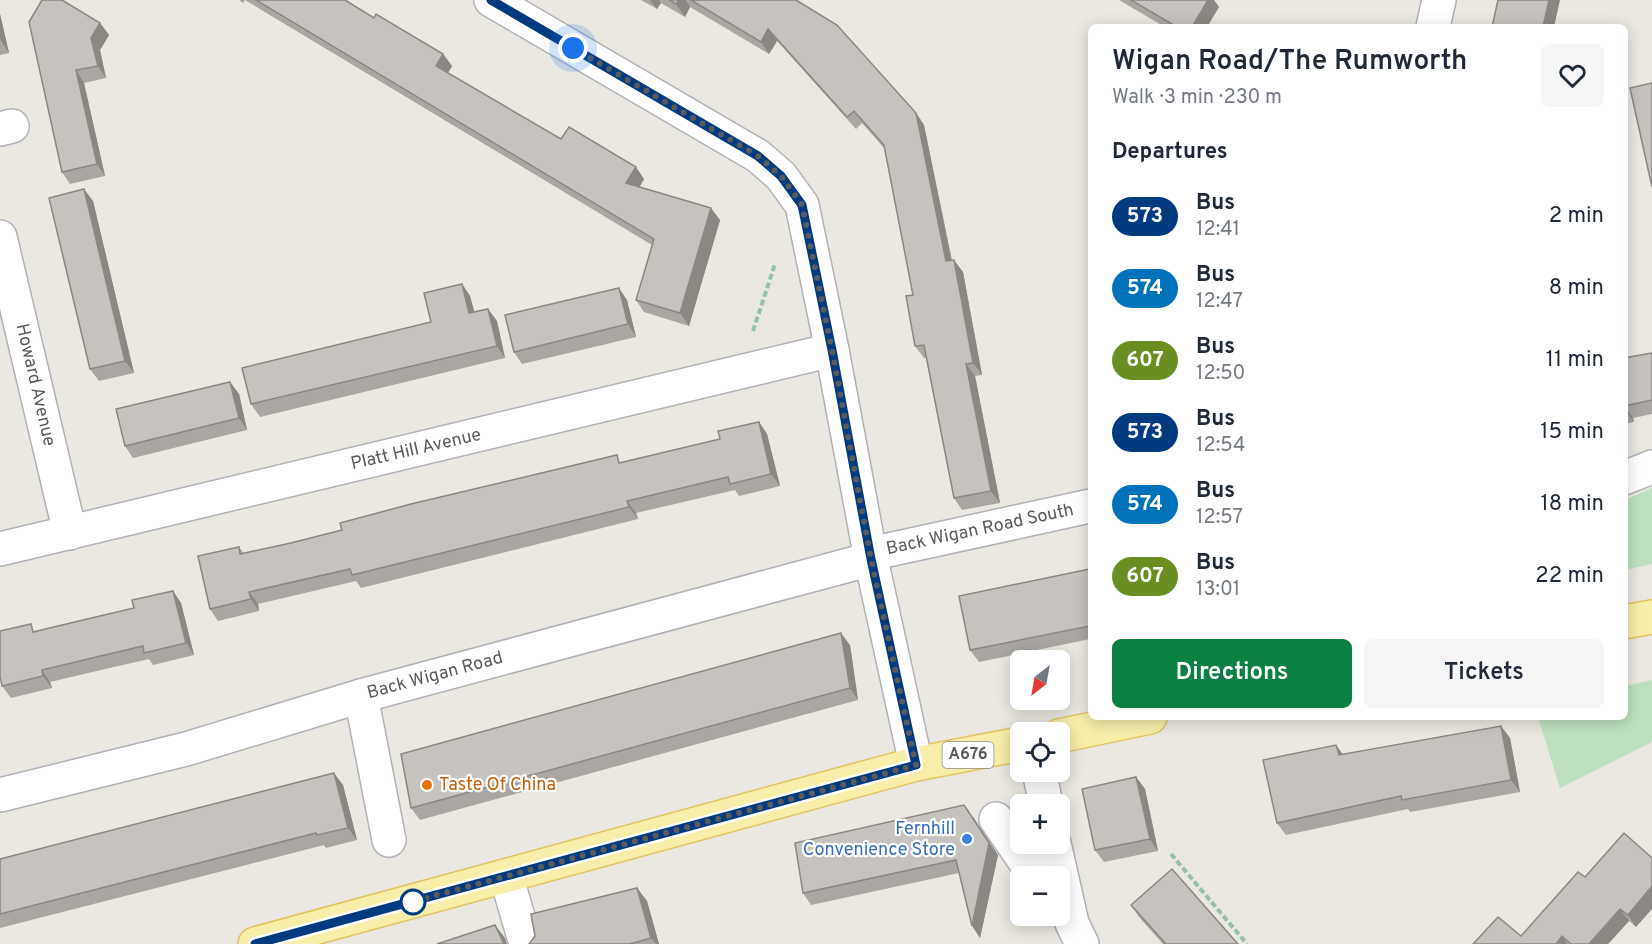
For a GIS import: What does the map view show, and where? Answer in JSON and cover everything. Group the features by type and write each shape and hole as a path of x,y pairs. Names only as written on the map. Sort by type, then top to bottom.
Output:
{"main road":[{"path":"1628,621 1652,617"},
{"path":"1070,734 1136,720"},
{"name":"A676","path":"255,944 296,939 506,876 916,765 1010,746"}],"street":[{"path":"491,0 758,156 781,176 802,205 871,557 916,765"},
{"path":"1434,24 1439,0"},
{"name":"Howard Avenue","path":"0,237 69,533"},
{"name":"Platt Hill Avenue","path":"0,549 832,350"},
{"path":"1628,476 1652,467"},
{"name":"Back Wigan Road South","path":"871,557 1088,506"},
{"name":"Back Wigan Road","path":"0,795 186,749 361,696 871,557"},
{"path":"361,696 389,840"},
{"path":"996,819 1037,866"},
{"path":"506,876 526,944"},
{"path":"1070,919 1082,944"}],"path":[{"path":"740,372 773,266 809,238"},
{"path":"1171,854 1247,944"}],"green space":[{"path":"1652,488 1652,564 1628,569 1628,499"},
{"path":"1652,680 1652,742 1560,788 1539,720 1628,720 1628,685"}],"building":[{"path":"42,0 62,0 100,23 91,38 98,66 76,70 97,164 62,172 29,22"},
{"path":"256,0 345,0 374,18 376,14 443,54 436,66 561,139 569,127 636,167 626,183 711,208 680,313 636,300 654,239"},
{"path":"691,0 796,0 837,25 916,113 946,261 954,260 973,363 966,364 991,491 954,498 924,345 915,346 906,296 913,295 884,145 854,111 847,117 768,29 761,42"},
{"path":"1131,0 1208,0 1194,24 1172,24"},
{"path":"1498,0 1549,0 1544,24 1493,24"},
{"path":"1652,83 1652,187 1630,88"},
{"path":"84,189 125,361 90,369 49,198"},
{"path":"462,284 469,313 488,309 497,346 251,404 242,368 431,322 424,293"},
{"path":"619,288 628,324 514,352 505,315"},
{"path":"1652,353 1652,400 1628,405 1628,357"},
{"path":"230,382 239,418 125,446 116,409"},
{"path":"759,422 771,474 730,484 728,477 627,501 629,507 352,575 350,569 249,592 251,599 210,609 198,556 239,547 240,554 291,543 342,530 340,523 411,504 617,455 619,463 720,439 718,431"},
{"path":"1088,569 1088,626 970,650 959,596"},
{"path":"173,591 186,643 144,653 143,646 42,670 43,676 2,686 0,631 31,624 33,632 134,608 132,600"},
{"path":"841,633 850,688 411,808 401,754"},
{"path":"1501,726 1511,780 1402,800 1401,796 1277,823 1263,760 1336,745 1339,755"},
{"path":"334,773 348,828 317,835 316,833 0,914 0,859"},
{"path":"1136,777 1150,839 1095,850 1082,789"},
{"path":"964,805 989,843 972,926 956,860 803,893 795,843"},
{"path":"1624,833 1652,858 1652,886 1628,915 1620,909 1589,944 1571,944 1562,936 1556,944 1473,944 1498,917 1521,936 1578,872 1585,877"},
{"path":"1172,869 1238,944 1166,944 1131,905"},
{"path":"637,888 651,938 630,944 529,944 535,936 531,914"},
{"path":"495,925 504,944 437,944"}],"bus line":[{"name":"573","path":"255,944 916,765 871,559 802,205 781,176 758,156 491,0"}],"place":[{"name":"Taste Of China","path":"427,785"},
{"name":"Fernhill Convenience Store","path":"967,839"}],"route":[{"path":"413,902 404,904 916,765 871,559 802,205 781,176 758,156 573,48"}]}
